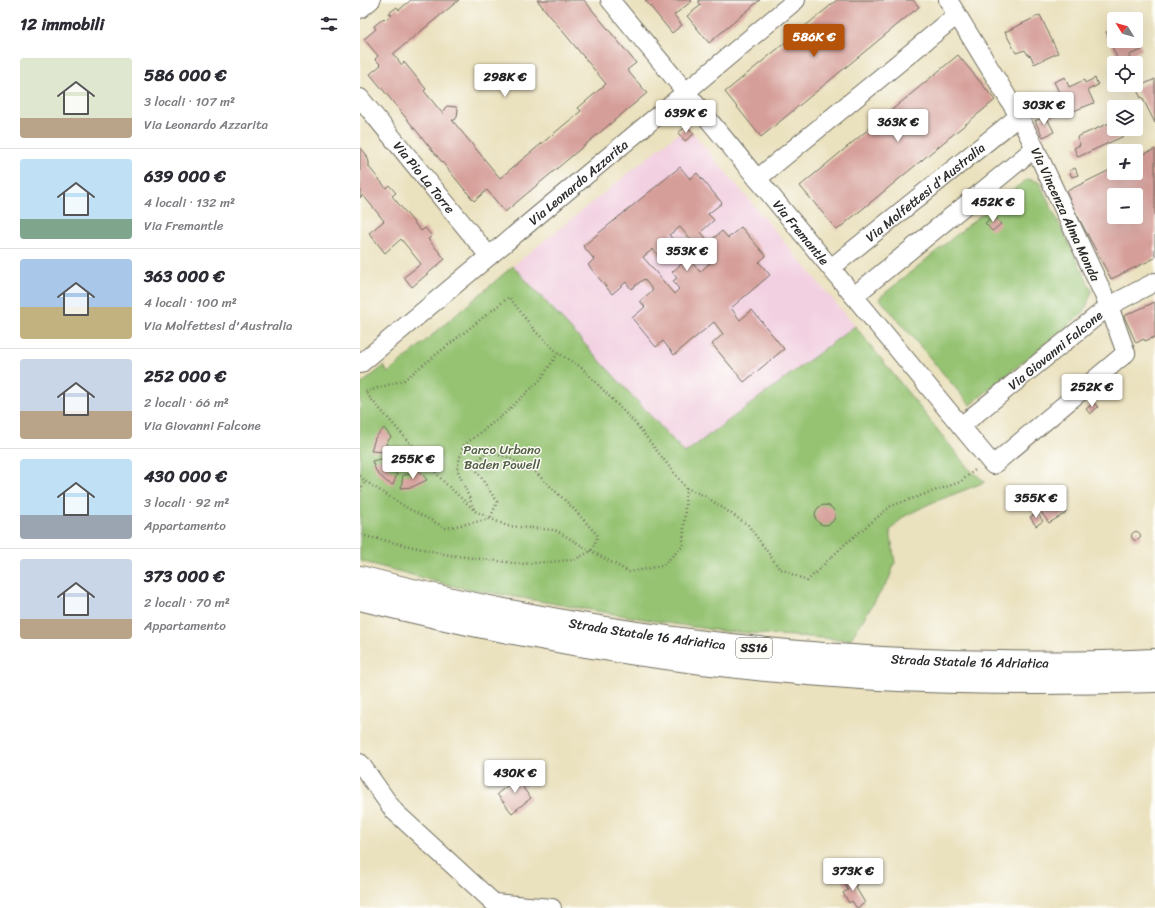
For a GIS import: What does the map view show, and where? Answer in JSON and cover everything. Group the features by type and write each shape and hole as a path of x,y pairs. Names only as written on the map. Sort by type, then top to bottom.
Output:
{"highway":[{"name":"Strada Statale 16 Adriatica","path":"360,577 467,603 541,617 635,633 754,648 864,657 972,662 1040,664 1155,660"},
{"name":"Strada Statale 16 Adriatica","path":"360,599 454,621 535,637 631,653 705,663 861,678 967,683 1085,683 1155,681"},
{"path":"1085,683 1155,688"}],"street":[{"path":"360,9 371,0"},
{"name":"Via Fremantle","path":"610,0 990,462"},
{"name":"Via Leonardo Azzarita","path":"360,364 796,0"},
{"path":"757,179 953,7"},
{"name":"Via Vincenza Alma Monda","path":"953,7 1019,116 1109,306 1126,353 990,462"},
{"name":"Via Pio La Torre","path":"360,98 489,256"},
{"name":"Via Molfettesi d'Australia","path":"831,268 1019,116"},
{"path":"854,296 1035,148"},
{"name":"Via Giovanni Falcone","path":"961,426 1109,306 1155,282"},
{"path":"360,763 394,811 494,903 552,908"}],"path":[{"path":"686,488 683,546 662,566 629,572 555,530 506,526 475,511 444,482 365,392 404,380 509,297 535,331 558,353 581,367 636,424 686,488 705,496 748,525 779,568 808,581 844,545 891,506 960,482 990,462"},
{"path":"475,511 467,496 457,468 463,446 503,415 541,379 558,353"},
{"path":"360,535 449,555 521,564 574,560 591,551 598,536 570,505 534,471 507,457 487,452 473,465 497,502 490,519"},
{"path":"360,476 365,481 409,509 446,528 490,519"},
{"path":"360,491 365,481"}],"shaded area":[{"path":"687,126 855,326 685,453 513,266"}],"green space":[{"path":"1028,179 1039,182 1092,291 1084,312 970,405 879,298 1008,193"},
{"name":"Parco Urbano Baden Powell","path":"513,266 685,453 855,326 968,468 985,482 929,504 903,517 890,531 895,562 889,579 850,640 722,631 667,623 457,587 360,561 360,385 384,366 388,373"}],"building":[{"path":"411,0 459,0 393,54 402,65 404,62 426,89 424,91 443,114 444,109 447,106 456,107 458,109 457,117 455,120 452,120 500,178 581,111 578,108 606,84 537,0 584,0 636,63 627,70 647,93 505,212 487,190 474,201 370,74 381,65 375,59 378,56 364,39 376,29 374,26 384,18 386,20 392,15 389,13 397,7 399,10"},
{"path":"645,0 692,1 674,15 682,25 672,33"},
{"path":"699,0 760,0 709,43 687,16 701,5"},
{"path":"837,0 913,0 919,7 761,137 725,92"},
{"path":"1040,15 1058,53 1034,64 1031,56 1028,55 1025,50 1016,53 1005,32"},
{"path":"1113,48 1141,48 1142,50 1129,56 1116,56"},
{"path":"958,55 995,100 837,230 800,186"},
{"path":"1065,77 1069,87 1084,80 1085,83 1095,78 1098,85 1088,90 1094,103 1071,112 1070,109 1050,118 1041,100 1059,92 1054,82"},
{"path":"1155,79 1155,123 1138,92 1143,92 1143,85"},
{"path":"1046,116 1054,132 1043,137 1035,121"},
{"path":"1107,124 1107,136 1124,136 1078,157 1074,148 1080,145 1077,137"},
{"path":"687,126 694,134 685,141 678,133"},
{"path":"360,147 366,154 369,167 386,188 389,185 396,193 392,196 421,231 425,228 432,236 428,239 445,259 412,287 404,277 421,264 401,239 385,253 369,233 384,221 363,195 360,198"},
{"path":"1155,149 1155,258 1111,279 1065,192 1107,171 1107,180 1143,180 1143,155"},
{"path":"680,167 690,179 697,173 722,203 708,214 714,220 701,232 709,242 722,231 728,238 741,227 766,256 759,262 770,275 731,308 740,320 752,310 784,349 744,382 712,344 723,334 714,322 674,355 663,341 656,347 632,318 645,307 640,301 653,290 644,279 631,289 626,282 612,294 588,265 594,259 583,246","holes":["680,227 710,263 700,272 688,258 672,272 677,278 673,281 679,289 674,294 643,257 653,249 661,259 678,245 669,235"]},
{"path":"1075,168 1078,175 1072,177 1069,171"},
{"path":"994,215 1001,224 992,231 985,223"},
{"path":"1155,302 1155,337 1145,341 1144,339 1136,343 1124,316"},
{"path":"1094,403 1098,407 1090,414 1086,409"},
{"path":"384,428 391,437 387,442 384,452 371,451 375,438"},
{"path":"385,458 389,468 397,474 393,485 377,473 372,461"},
{"path":"419,470 427,480 412,487 401,488 403,475 412,474"},
{"path":"1055,497 1066,513 1049,523 1038,508"},
{"path":"825,505 832,508 835,515 832,522 825,525 818,522 815,515 818,508"},
{"path":"1037,513 1043,521 1036,526 1030,517"},
{"path":"1134,532 1138,532 1140,536 1138,540 1134,540 1132,538 1132,534"},
{"path":"522,774 529,783 523,788 531,798 512,813 497,794"},
{"path":"851,874 857,885 855,886 865,903 857,908 852,901 849,903 843,893 848,890 842,880"}]}
